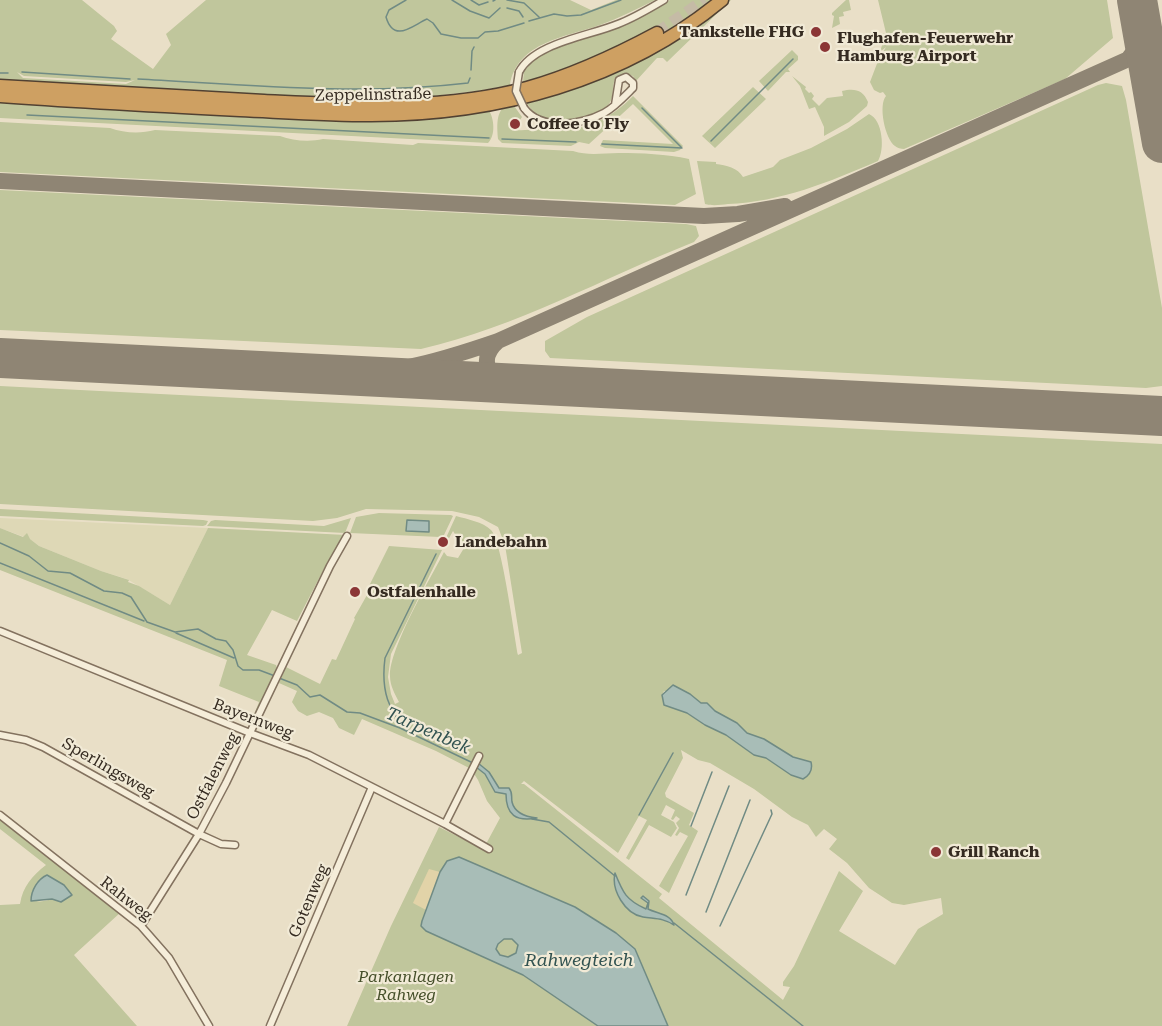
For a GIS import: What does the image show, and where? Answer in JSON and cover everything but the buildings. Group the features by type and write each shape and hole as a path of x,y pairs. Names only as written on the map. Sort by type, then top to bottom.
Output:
{"highway":[{"name":"Zeppelinstraße","path":"0,96 90,103 372,115 469,109 548,91 610,69 666,40 722,0"},
{"name":"Zeppelinstraße","path":"0,86 339,104 372,105 458,101 526,88 569,74 619,54 657,33"}],"street":[{"path":"615,105 594,117 567,123 545,122 534,118 524,108 516,91 519,72 528,60 542,51 617,24 664,0"},
{"name":"Ostfalenweg","path":"141,926 199,834 330,566 347,536"},
{"name":"Bayernweg","path":"0,631 309,755 489,849"},
{"name":"Sperlingsweg","path":"0,735 43,747 199,834 221,844 235,845"},
{"path":"445,824 479,758"},
{"name":"Gotenweg","path":"270,1026 372,787"},
{"name":"Rahweg","path":"0,815 141,926 169,958 210,1026"}],"shaded area":[{"path":"0,518 208,528 170,605 127,579 101,571 0,528"}],"green space":[{"path":"0,0 82,0 114,26 117,31 111,39 153,69 171,45 166,34 206,0 570,0 591,10 616,0 655,0 607,22 545,43 522,59 514,71 510,85 477,91 424,97 345,99 0,80","holes":["17,72 24,76 126,82 135,80 126,84 23,78"]},
{"path":"670,0 717,0 683,24 567,69 523,82 524,71 536,58 554,49 619,27"},
{"path":"726,0 731,0 667,62 663,58 657,58 636,81 633,76 626,74 616,77 611,101 603,109 574,119 552,119 536,114 525,101 556,92"},
{"path":"846,0 849,0 851,10 843,12 844,16 839,17 840,24 832,28 834,16 832,13"},
{"path":"878,0 1107,0 1113,38 1065,79 902,149 896,147 888,136 883,114 886,96 883,92 874,90 870,82 886,47 880,52 883,42 882,34 886,33"},
{"path":"792,50 798,56 798,60 788,69 790,72 786,72 768,91 759,81"},
{"path":"792,76 806,87 809,93 811,92 814,96 812,99 819,106 827,98 843,96 842,91 851,90 864,95 868,102 867,106 849,122 824,136 824,127 815,107 809,109 800,86"},
{"path":"1106,83 1122,86 1126,100 1162,308 1162,386 1146,388 550,358 545,351 545,341 587,317"},
{"path":"753,87 766,99 715,148 702,136"},
{"path":"633,96 683,146 680,150 674,152 600,146 603,140 673,144 633,104 589,144 579,142 571,146 502,143 498,139 498,117 502,108 512,103 522,117 520,120 510,119 509,127 513,129 538,129 539,127 566,129 578,128 602,119"},
{"path":"0,101 489,110 493,131 488,143 0,118"},
{"path":"869,114 874,117 880,129 882,150 878,161 786,195 748,202 705,204 697,161 716,162 716,164 728,166 743,177 773,167 780,160 811,148 847,129"},
{"path":"0,122 110,128 132,132 155,130 280,136 301,140 323,139 413,145 418,143 573,151 590,154 663,155 689,159 696,194 675,205 0,172"},
{"path":"0,190 686,224 696,226 699,236 694,242 526,315 457,340 421,349 0,330"},
{"name":"Parkanlagen Rahweg","path":"0,386 1162,444 1162,1026 668,1026 635,949 616,933 575,907 459,857 447,861 440,872 422,921 479,954 523,975 598,1026 347,1026 391,926 439,827 489,852 491,848 486,844 500,818 487,801 471,769 362,719 354,735 339,728 333,718 319,712 307,716 298,711 292,702 297,691 279,683 286,667 320,684 332,659 336,660 389,546 442,550 391,654 388,677 395,704 399,702 392,687 391,664 411,614 444,552 447,556 458,558 464,548 453,531 448,540 445,540 456,516 484,525 491,530 495,538 503,569 518,655 522,653 505,545 498,527 479,517 452,511 366,509 337,518 313,521 0,504","holes":["664,691 690,694 701,703 707,703 715,711 737,723 747,733 764,739 793,757 811,762 803,779 791,775 766,758 754,755 726,735 687,713 664,705 662,695","681,750 698,760 710,763 754,789 792,817 808,825 816,837 824,829 837,839 829,849 847,863 869,888 892,903 904,905 941,898 943,914 918,929 895,965 839,931 863,891 839,871 794,966 783,982 783,986 790,987 783,1000 659,898 662,894 524,784 521,784 524,781 618,853 639,816 647,820 626,858 629,860 649,825 671,837 677,828 674,822 661,815 666,805 675,810 671,819 673,820 676,816 680,819 676,823 679,828 675,835 677,836 680,832 688,836 659,886 669,893 698,831 689,825 694,813 666,797 665,793 683,758"]},
{"path":"0,509 208,521 203,526 0,516"},
{"path":"379,513 453,516 444,535 440,537 350,533 356,517"},
{"path":"351,518 345,533 207,526 215,520 324,526"},
{"path":"0,528 23,537 27,533 30,539 39,546 129,580 128,582 170,605 208,528 346,535 328,561 297,621 272,610 247,655 276,665 277,668 253,723 251,722 259,702 219,686 227,660 0,570"},
{"path":"0,819 121,912 74,955 137,1026 0,1026 0,905 20,904 29,882 46,865 0,829","holes":["39,881 59,883 68,889 45,901 31,899"]},
{"path":"504,939 512,939 518,945 516,953 508,958 500,955 496,949"}],"sand":[{"path":"429,869 440,872 426,910 413,903"}],"water":[{"path":"407,520 429,521 429,532 406,531"},
{"path":"673,685 701,703 707,703 715,711 737,723 747,733 764,739 793,757 811,762 812,767 809,774 803,779 791,775 766,758 754,755 726,735 687,713 664,705 662,695"},
{"path":"478,763 489,772 499,788 509,788 512,802 519,812 525,816 537,818 518,818 510,812 506,794 495,792 485,774 476,767"},
{"name":"Rahwegteich","path":"459,857 575,907 616,933 635,949 668,1026 598,1026 523,975 426,931 421,926 422,921 440,872 447,861","holes":["504,939 512,939 518,945 516,953 508,957 500,955 496,949 498,944"]},
{"path":"615,873 623,891 630,899 646,909 648,903 641,898 643,896 649,901 648,909 667,916 674,925 663,920 636,915 630,911 617,894"},
{"path":"47,875 64,885 72,895 61,902 52,899 31,901 36,885"}],"waterway":[{"path":"406,0 389,10 386,17 394,30 404,30 427,19 441,34 461,38 478,38 485,32 498,31 524,23"},
{"path":"452,0 470,11 489,18 500,8"},
{"path":"471,0 479,5 488,2"},
{"path":"507,0 524,3 539,17"},
{"path":"529,21 554,14 581,15 621,0"},
{"path":"507,8 519,11 523,17"},
{"path":"471,70 474,47"},
{"path":"711,141 793,59"},
{"path":"22,72 130,79"},
{"path":"0,73 8,73"},
{"path":"138,79 261,86 385,89 468,83 470,78"},
{"path":"642,108 681,147"},
{"path":"27,115 489,138"},
{"path":"502,139 576,142"},
{"path":"602,144 682,148"},
{"name":"Tarpenbek","path":"0,543 29,556 48,571 70,573 104,591 122,593 131,597 147,622 175,632 198,629 216,639 226,641 233,650 238,666 243,670 259,670 275,676"},
{"path":"411,733 391,708 385,690 385,658 436,554"},
{"path":"0,563 144,621"},
{"path":"176,633 234,658"},
{"name":"Tarpenbek","path":"279,678 297,685 310,697 320,695 347,712 360,713 400,728 473,763"},
{"path":"639,815 673,753"},
{"path":"691,826 712,772"},
{"path":"686,895 729,786"},
{"path":"706,912 750,800"},
{"path":"720,926 772,814 771,810"},
{"name":"Tarpenbek","path":"532,819 549,822 615,876"},
{"name":"Tarpenbek","path":"674,923 803,1026"}],"taxiway":[{"path":"1139,11 1140,0"},
{"path":"1129,58 1139,45 1143,31"},
{"path":"310,373 408,367 498,341 1162,44"},
{"path":"0,181 704,216 738,214 785,206"},
{"path":"498,341 489,353 487,364 489,370 505,383"},
{"path":"1114,413 1162,408"}],"runway":[{"path":"1137,0 1162,143"},
{"path":"0,358 1162,416"}],"tunnel":[{"path":"657,33 705,0"}],"place":[{"name":"Tankstelle FHG","path":"816,32"},
{"name":"Flughafen-Feuerwehr Hamburg Airport","path":"825,47"},
{"name":"Coffee to Fly","path":"515,124"},
{"name":"Landebahn","path":"443,542"},
{"name":"Ostfalenhalle","path":"355,592"},
{"name":"Grill Ranch","path":"936,852"}]}
